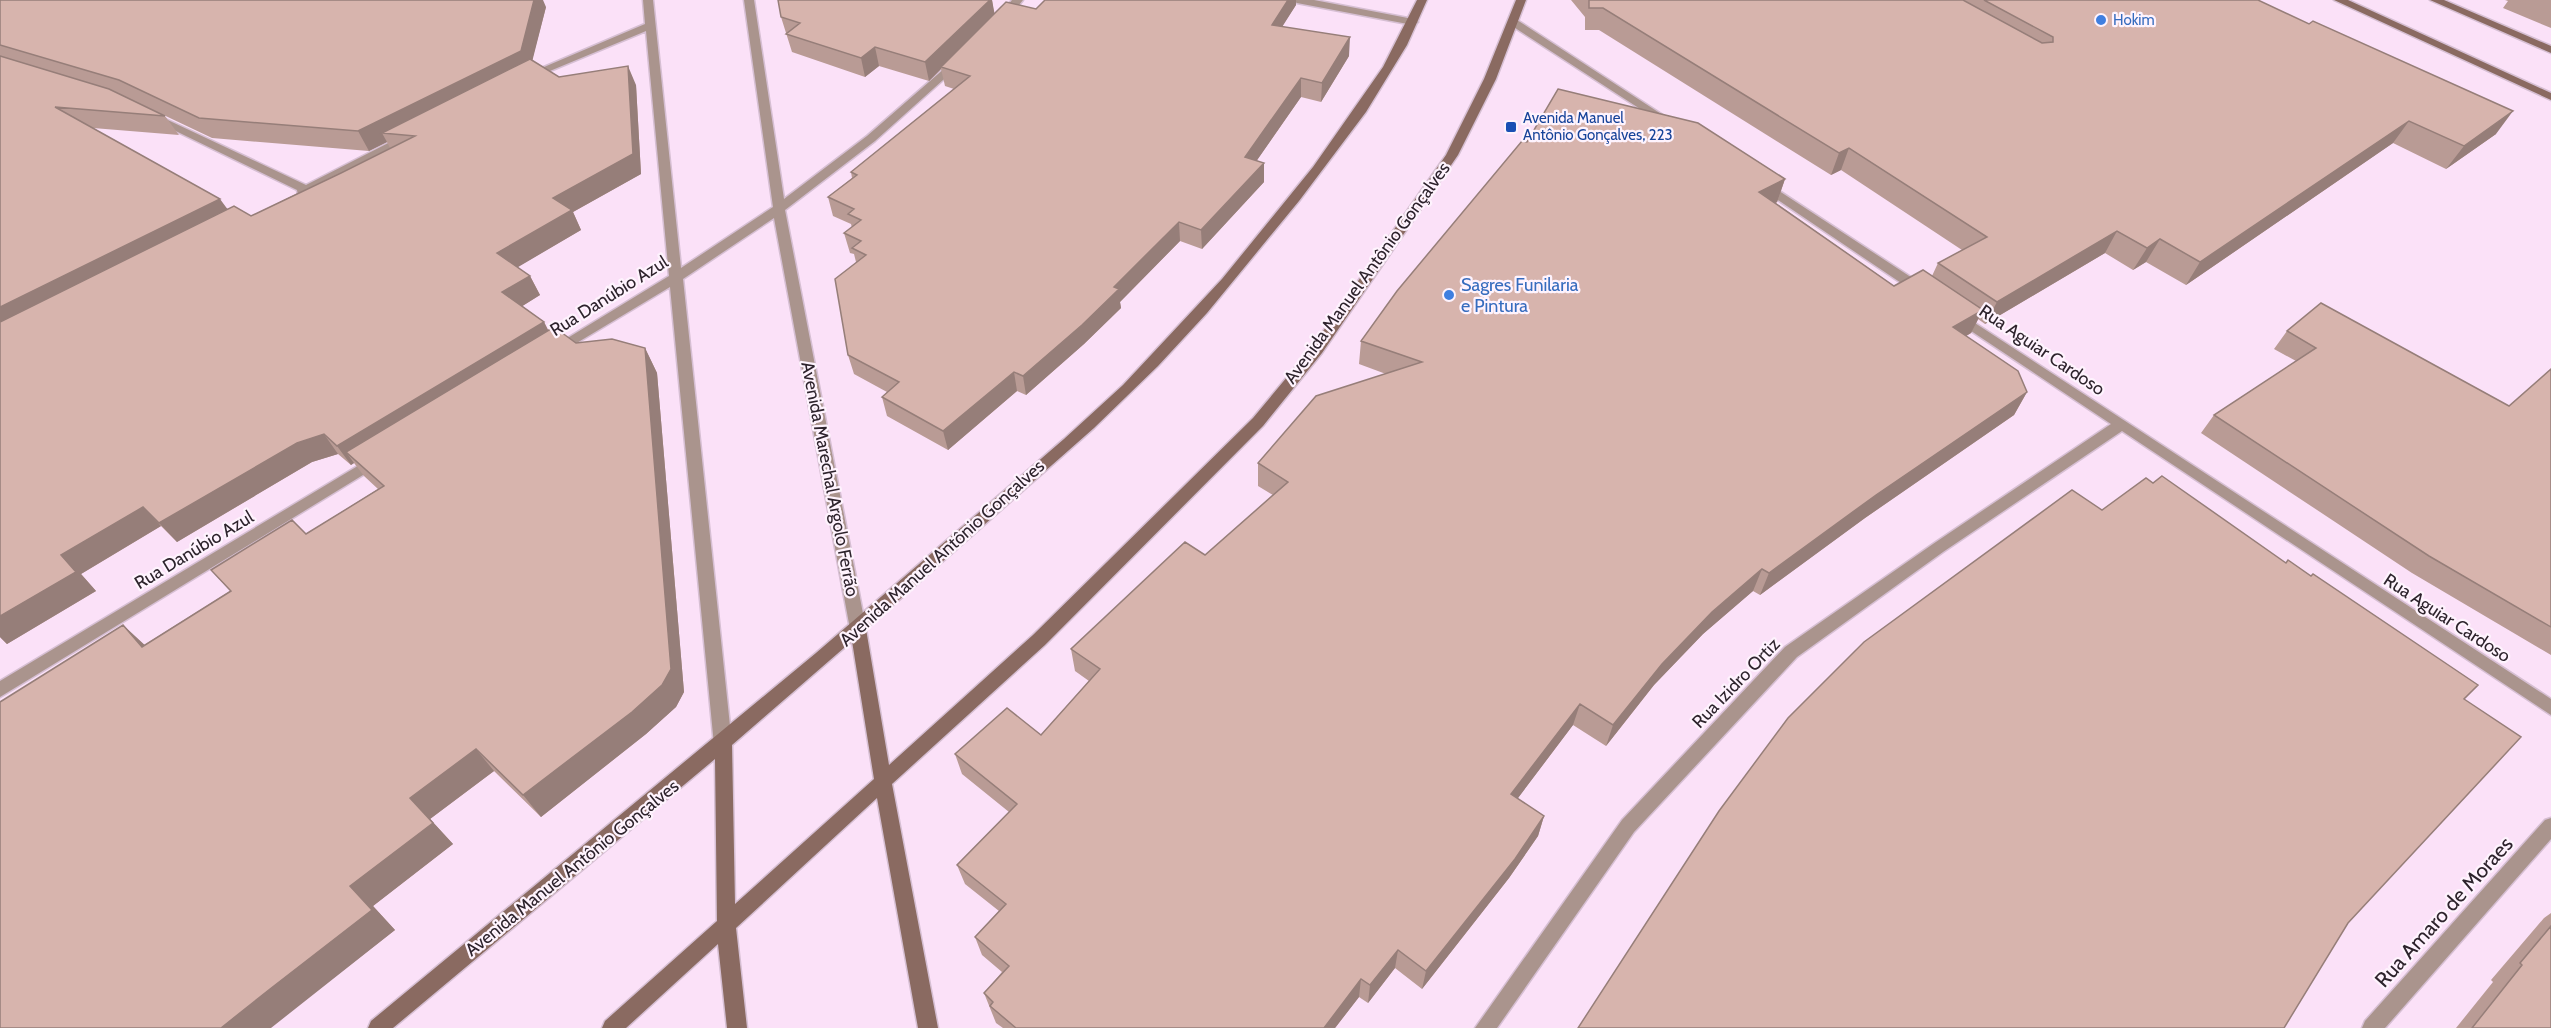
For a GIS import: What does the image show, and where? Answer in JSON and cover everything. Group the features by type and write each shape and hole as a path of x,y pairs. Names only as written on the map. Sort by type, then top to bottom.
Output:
{"main road":[{"name":"Avenida Manuel Antônio Gonçalves","path":"378,1028 723,745 858,629 1127,389 1204,306 1287,209 1360,114 1413,22 1422,0"},
{"name":"Avenida Manuel Antônio Gonçalves","path":"612,1028 1039,640 1265,413 1317,350 1452,155 1490,79 1521,0"},
{"path":"2339,0 2551,97"},
{"path":"2435,0 2551,50"},
{"name":"Avenida Marechal Argolo Ferrão","path":"858,629 928,1028"},
{"path":"723,745 726,926 737,1028"}],"street":[{"path":"635,0 648,2 651,25 723,745"},
{"name":"Avenida Marechal Argolo Ferrão","path":"749,0 779,209 858,629"},
{"path":"995,26 1018,0"},
{"path":"1297,0 1413,22"},
{"path":"1512,22 1677,128"},
{"path":"516,83 651,25"},
{"name":"Rua Danúbio Azul","path":"543,358 676,277 779,209 915,103 970,51"},
{"path":"148,114 301,192 422,130"},
{"name":"Rua Aguiar Cardoso","path":"1756,180 2121,425 2551,708"},
{"name":"Rua Izidro Ortiz","path":"1485,1028 1628,826 1791,652 1938,548 2121,425"},
{"name":"Rua Danúbio Azul","path":"0,690 389,452"},
{"name":"Rua Amaro de Moraes","path":"2372,1028 2551,826"}],"building":[{"path":"0,0 534,0 521,51 358,131 199,118 119,80 0,45"},
{"path":"778,0 990,0 925,62 875,47 861,58 786,34 800,23 781,17"},
{"path":"1045,0 1288,0 1272,25 1350,37 1322,83 1301,78 1245,157 1264,163 1201,230 1179,222 1114,287 1119,289 1082,325 1023,376 1014,372 943,431 882,397 899,382 848,355 835,279 866,255 852,248 861,241 844,233 861,220 848,214 854,209 828,197 857,175 851,172 970,76 941,67 1006,2 1036,9"},
{"path":"1589,0 1963,0 2042,43 2053,42 2053,37 1984,0 2258,0 2309,24 2313,21 2513,111 2464,146 2409,121 2200,262 2160,239 2147,248 2117,231 1997,302 1938,263 1987,237 1849,148 1839,153 1603,8 1589,8"},
{"path":"0,56 109,89 165,116 55,107 220,199 0,307"},
{"path":"530,59 559,77 628,66 633,154 553,198 572,210 497,253 530,276 502,292 544,322 337,446 324,434 297,443 159,523 143,507 61,555 76,572 0,616 0,322 234,206 251,216 341,173 415,136 382,133"},
{"path":"1558,89 1698,123 1785,179 1759,192 1894,286 1923,270 1983,310 1953,327 2018,371 2027,392 1876,495 1769,573 1762,569 1712,612 1662,664 1613,725 1580,704 1511,794 1544,816 1515,859 1426,971 1398,950 1370,985 1361,979 1324,1028 1016,1028 990,1006 993,1002 984,993 1009,966 975,937 1006,904 957,865 1017,804 955,754 1007,708 1041,735 1100,669 1071,649 1185,542 1205,555 1288,482 1258,463 1316,396 1422,362 1361,341 1397,291 1522,141 1527,142"},
{"path":"2321,303 2509,406 2551,369 2551,627 2429,556 2214,415 2316,348 2287,331"},
{"path":"554,327 576,343 612,339 645,348 671,669 662,685 632,712 523,795 476,749 410,798 433,823 350,886 372,910 221,1028 0,1028 0,702 123,625 142,647 231,591 211,570 292,520 306,534 384,486 346,452"},
{"path":"2162,476 2286,563 2288,560 2311,576 2313,574 2478,685 2464,699 2521,737 2348,923 2284,1028 1578,1028 1719,811 1788,718 1864,642 2072,490 2102,510 2146,478 2153,483"},
{"path":"2551,926 2551,1028 2472,1028 2522,965 2520,963"}],"place":[{"name":"Hokim","path":"2101,20"},
{"name":"Avenida Manuel Antônio Gonçalves, 223","path":"1511,127"},
{"name":"Sagres Funilaria e Pintura","path":"1449,295"}]}
